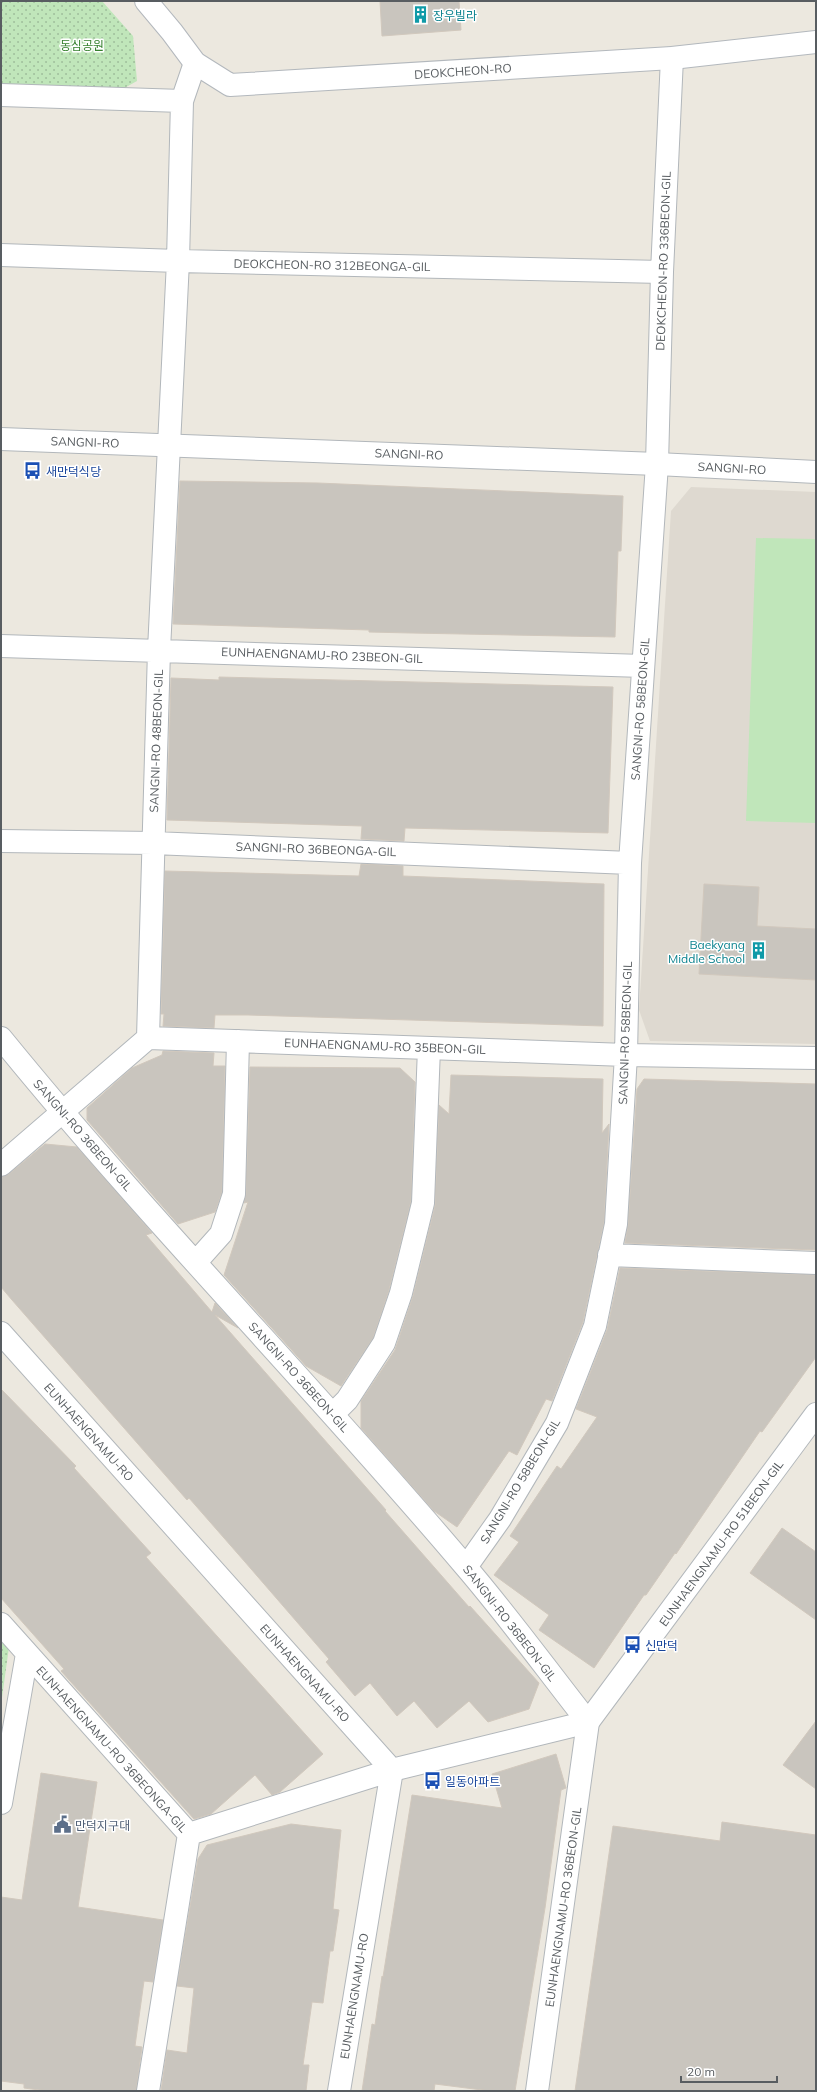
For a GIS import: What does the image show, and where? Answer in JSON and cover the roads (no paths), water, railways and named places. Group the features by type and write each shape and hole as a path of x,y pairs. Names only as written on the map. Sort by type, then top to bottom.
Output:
{"street":[{"name":"DEOKCHEON-RO","path":"146,1 195,63 230,85 672,58 816,42"},
{"name":"DEOKCHEON-RO 336BEON-GIL","path":"657,464 662,272 672,58"},
{"name":"SANGNI-RO 48BEON-GIL","path":"148,1038 159,650 178,261 182,101 195,63"},
{"path":"1,95 182,101"},
{"name":"DEOKCHEON-RO 312BEONGA-GIL","path":"1,256 662,272"},
{"name":"SANGNI-RO","path":"1,439 657,464 816,472"},
{"name":"SANGNI-RO 58BEON-GIL","path":"466,1567 500,1518 557,1423 595,1326 616,1224 626,1054 630,863 657,464"},
{"name":"EUNHAENGNAMU-RO 23BEON-GIL","path":"1,646 643,666"},
{"name":"SANGNI-RO 36BEONGA-GIL","path":"1,841 153,843 630,863"},
{"name":"SANGNI-RO 36BEON-GIL","path":"1,1038 61,1112 333,1414 466,1567 588,1722"},
{"path":"1,1165 148,1038"},
{"name":"EUNHAENGNAMU-RO 35BEON-GIL","path":"148,1038 626,1054 816,1058"},
{"path":"196,1262 221,1234 234,1194 238,1041"},
{"path":"333,1414 347,1400 384,1343 402,1293 423,1203 429,1048"},
{"path":"609,1255 816,1263"},
{"name":"EUNHAENGNAMU-RO","path":"1,1333 392,1770 339,2091"},
{"name":"EUNHAENGNAMU-RO 51BEON-GIL","path":"588,1722 816,1414"},
{"path":"1,1624 27,1654"},
{"name":"EUNHAENGNAMU-RO 36BEONGA-GIL","path":"1,1803 27,1654"},
{"name":"EUNHAENGNAMU-RO 36BEONGA-GIL","path":"27,1654 190,1834 148,2091"},
{"path":"190,1834 392,1770 588,1722"},
{"name":"EUNHAENGNAMU-RO 36BEON-GIL","path":"537,2091 588,1722"}],"place":[{"name":"장우빌라","path":"420,15"},
{"name":"새만덕식당","path":"33,471"},
{"name":"Baekyang Middle School","path":"758,951"},
{"name":"신만덕","path":"632,1645"},
{"name":"일동아파트","path":"432,1781"},
{"name":"만덕지구대","path":"62,1825"}],"park label":[{"name":"동심공원","path":"82,45"}]}
